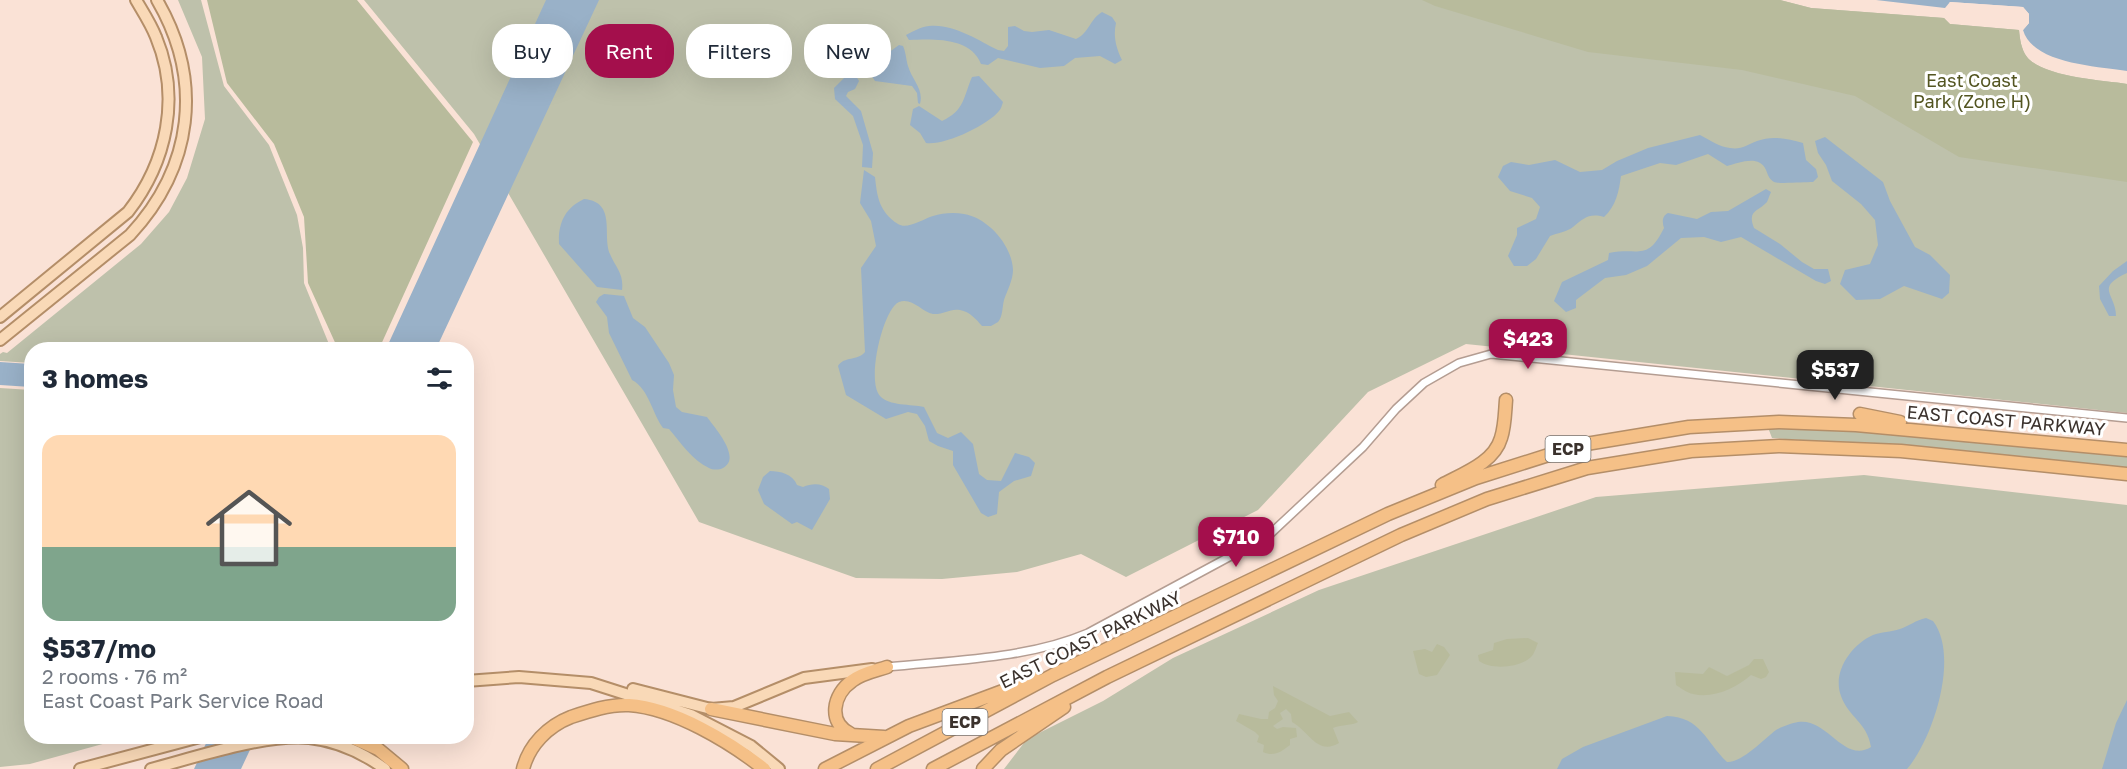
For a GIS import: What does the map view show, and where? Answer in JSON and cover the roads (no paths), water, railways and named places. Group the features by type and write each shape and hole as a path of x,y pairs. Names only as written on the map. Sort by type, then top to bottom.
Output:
{"highway":[{"path":"1388,514 1487,459 1501,441 1506,400"},
{"path":"1860,414 1961,434"},
{"name":"EAST COAST PARKWAY","path":"876,769 1053,675 1388,514 1476,478 1580,446 1689,427 1779,422 1856,425 2127,450"},
{"name":"ECP","path":"933,769 1079,691 1401,535 1487,499 1587,468 1691,452 1779,446 1901,451 2127,474"},
{"path":"859,736 839,726 836,714 837,701 844,688 855,678 887,668"},
{"path":"825,769 888,736 1026,681 1053,675"},
{"path":"983,769 1001,750 1058,711 1079,691"},
{"path":"523,769 535,745 548,730 564,720 605,707 627,705 650,708 688,723 773,768"},
{"path":"711,709 807,729 859,736 888,736"},
{"path":"367,744 378,749 402,769"}],"main road":[{"path":"0,317 128,212 140,197 162,150 169,107 165,64 156,36 136,0"},
{"path":"0,340 130,235 158,200 167,181 183,141 187,94 174,35 157,0"},
{"path":"474,680 519,677 591,683 643,691 711,709 734,707 804,678 887,668"},
{"path":"591,683 690,715 751,746 773,768"},
{"path":"80,769 175,744"},
{"path":"151,769 252,744"},
{"path":"336,744 370,758 385,769"}],"street":[{"path":"887,668 1038,650 1088,633 1268,536 1363,447 1396,409 1424,383 1459,363 1491,354 2127,418"}],"water":[{"path":"546,0 599,0 588,24 585,24 585,30 573,56 573,24 535,24"},
{"path":"1876,0 2127,0 2127,71 2084,65 2052,57 2039,50 2029,41 2023,30 2029,23 2029,14 2023,7 1950,2 1945,8"},
{"path":"1102,12 1112,17 1116,23 1116,42 1122,60 1115,64 1100,56 1075,58 1064,66 1040,68 998,58 988,65 981,64 976,55 960,44 940,40 909,40 906,35 926,27 947,27 1004,51 1008,46 1008,27 1015,26 1032,32 1049,30 1076,39"},
{"path":"899,45 903,46 910,71 919,89 920,104 912,86 875,81 873,78 891,78 891,51"},
{"path":"979,76 1003,102 1000,110 985,122 954,138 926,143 920,133 910,125 913,109 919,106 942,121 950,117 959,108 972,77"},
{"path":"510,78 563,78 439,342 389,342"},
{"path":"844,78 857,78 859,81 855,89 848,92 846,96 861,111 873,153 872,168 862,167 863,145 853,116 835,99 834,88"},
{"path":"1700,135 1718,145 1734,148 1741,148 1769,138 1803,143 1806,160 1816,169 1818,177 1813,182 1776,183 1771,180 1759,162 1748,161 1727,166 1708,154 1676,165 1660,163 1621,176 1614,203 1604,217 1587,217 1568,230 1550,236 1536,259 1527,266 1514,266 1508,256 1517,235 1517,228 1536,219 1540,207 1532,198 1510,191 1498,177 1503,166 1511,162 1529,165 1555,160 1580,172 1602,170 1648,148"},
{"path":"1825,137 1883,182 1890,201 1915,247 1930,255 1950,275 1949,293 1942,299 1904,286 1880,299 1856,300 1840,284 1845,270 1870,264 1878,245 1875,220 1861,204 1832,181 1818,153 1815,141"},
{"path":"864,170 875,177 878,197 883,209 898,224 906,226 933,216 964,214 990,227 1003,242 1012,261 1013,274 1001,317 991,326 982,326 964,311 953,310 933,314 908,301 899,302 893,307 878,346 875,376 876,388 884,399 894,403 924,407 937,433 948,438 961,432 973,444 979,474 987,480 1001,481 1015,453 1029,457 1035,463 1031,476 1014,481 999,492 997,514 988,517 981,513 953,465 953,451 929,441 925,426 917,414 908,412 886,419 846,395 838,366 865,352 861,268 876,246 871,221 860,203"},
{"path":"1766,189 1771,192 1767,202 1753,214 1754,228 1814,269 1828,269 1831,281 1825,284 1816,281 1741,237 1721,242 1704,237 1681,238 1647,266 1626,275 1605,278 1576,300 1576,308 1566,312 1554,301 1562,282 1608,260 1609,253 1642,251 1653,245 1664,228 1663,219 1668,213 1697,219 1711,212 1728,211"},
{"path":"584,199 594,201 605,213 608,246 621,275 622,290 597,287 559,244 561,223 564,217 572,207"},
{"path":"2127,261 2127,273 2117,278 2109,287 2116,316 2109,316 2100,299 2099,286 2113,271"},
{"path":"604,294 624,296 633,318 645,327 669,363 674,375 673,390 676,407 682,412 707,417 721,435 730,457 723,468 712,469 703,465 687,451 669,429 663,428 646,395 632,380 609,333 607,317 596,302"},
{"path":"0,362 24,364 24,387 0,385"},
{"path":"770,471 786,474 797,485 803,487 817,484 829,489 830,499 812,530 797,522 792,524 764,504 758,490 763,477"},
{"path":"1926,618 1933,621 1941,636 1944,655 1943,675 1934,718 1917,755 1907,769 1557,769 1562,759 1583,747 1667,716 1678,717 1695,726 1727,762 1746,755 1776,730 1798,722 1808,722 1818,726 1852,750 1861,751 1871,747 1866,732 1841,696 1839,678 1841,669 1857,645 1873,635 1900,629"},
{"path":"2127,700 2127,769 2102,769 2116,723"},
{"path":"206,744 253,744 241,769 194,769"}],"park label":[{"name":"East Coast Park (Zone H)","path":"1972,90"}]}
